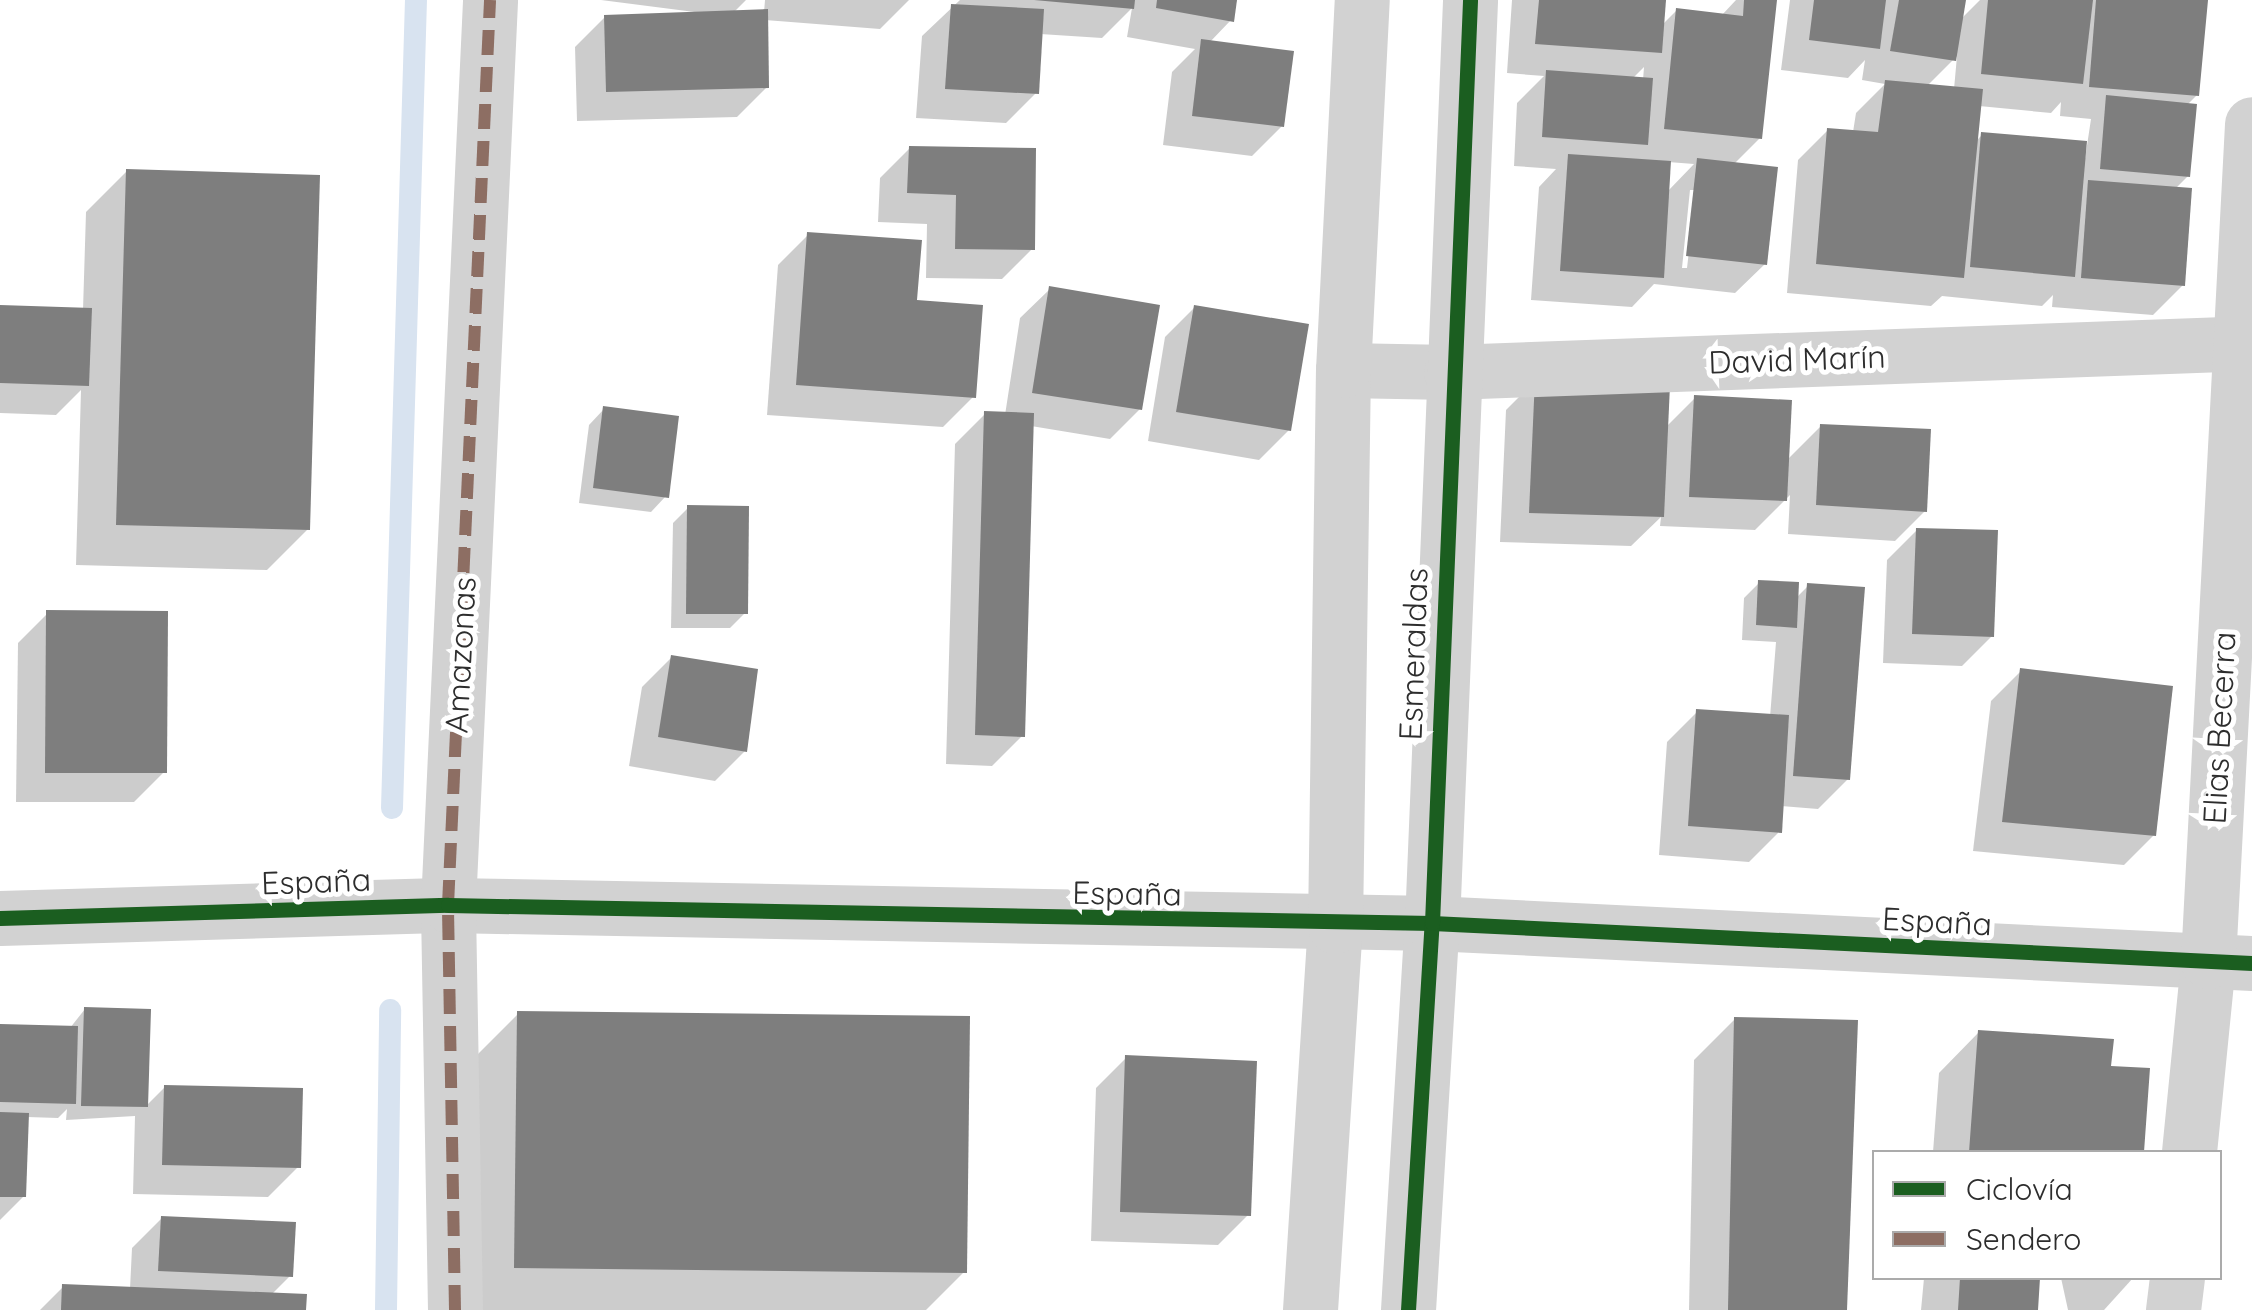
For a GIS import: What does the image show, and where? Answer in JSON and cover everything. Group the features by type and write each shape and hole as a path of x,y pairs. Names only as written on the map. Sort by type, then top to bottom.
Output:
{"street":[{"name":"Amazonas","path":"455,1310 448,905 490,0"},
{"path":"1310,1310 1335,926 1343,370 1362,0"},
{"name":"Esmeraldas","path":"1408,1310 1432,924 1450,372 1470,0"},
{"name":"Elias Becerra","path":"2189,1150 2230,962 2252,124"},
{"name":"David Marín","path":"1343,370 1450,372 2244,343"},
{"name":"España","path":"0,918 448,905 1335,926 1432,924 2230,962"},
{"path":"2174,1310 2177,1280"}],"building":[{"path":"1034,0 1135,0 1134,9"},
{"path":"1157,0 1237,0 1234,22 1156,8"},
{"path":"1539,0 1666,0 1662,53 1535,44"},
{"path":"1744,0 1777,0 1762,139 1664,129 1676,8 1743,16"},
{"path":"1814,0 1886,0 1880,49 1809,40"},
{"path":"1899,0 1966,0 1956,61 1890,51"},
{"path":"1988,0 2093,0 2083,84 1981,74"},
{"path":"2096,0 2208,0 2199,96 2089,87"},
{"path":"951,4 1044,9 1039,94 945,89"},
{"path":"768,9 769,88 606,92 604,15"},
{"path":"1201,39 1294,51 1284,127 1192,116"},
{"path":"1546,70 1653,78 1648,145 1542,137"},
{"path":"1885,80 1983,89 1964,278 1816,264 1827,128 1878,132"},
{"path":"2106,95 2197,104 2190,177 2100,169"},
{"path":"1981,132 2087,141 2075,277 1970,267"},
{"path":"909,146 1036,148 1035,250 955,249 956,195 907,193"},
{"path":"1568,154 1671,161 1664,278 1560,271"},
{"path":"1697,158 1778,167 1767,265 1686,256"},
{"path":"126,169 320,175 310,530 116,525"},
{"path":"2088,180 2192,188 2185,286 2081,278"},
{"path":"807,232 922,240 917,300 983,305 976,398 796,385"},
{"path":"1049,286 1160,305 1142,410 1032,393"},
{"path":"0,305 92,308 89,386 0,383"},
{"path":"1194,305 1309,324 1291,431 1176,412"},
{"path":"1535,378 1670,385 1664,517 1529,513"},
{"path":"1694,395 1792,400 1787,501 1689,497"},
{"path":"603,406 679,416 669,498 593,488"},
{"path":"984,411 1034,413 1025,737 975,735"},
{"path":"1820,424 1931,429 1927,512 1816,505"},
{"path":"687,505 749,506 748,614 686,614"},
{"path":"1916,528 1998,530 1994,637 1912,634"},
{"path":"1758,580 1799,582 1797,628 1756,625"},
{"path":"1807,583 1865,587 1850,780 1793,776"},
{"path":"46,610 168,611 167,773 45,773"},
{"path":"671,655 758,669 747,752 658,737"},
{"path":"2020,668 2173,686 2156,836 2002,822"},
{"path":"1696,709 1789,715 1782,833 1688,826"},
{"path":"84,1007 151,1009 148,1107 81,1106"},
{"path":"517,1011 970,1016 967,1273 514,1268"},
{"path":"1734,1017 1858,1020 1847,1310 1728,1310"},
{"path":"0,1024 78,1026 76,1104 0,1102"},
{"path":"1978,1030 2114,1039 2111,1066 2150,1068 2144,1150 1969,1150"},
{"path":"1125,1055 1257,1061 1251,1216 1120,1212"},
{"path":"164,1085 303,1088 301,1168 162,1165"},
{"path":"0,1112 29,1113 26,1197 0,1197"},
{"path":"161,1216 296,1222 293,1277 158,1271"},
{"path":"1960,1280 2040,1280 2038,1310 1958,1310"},
{"path":"62,1284 307,1294 306,1310 61,1310"}],"waterway":[{"path":"392,808 416,0"},
{"path":"386,1310 390,1010"}],"marked path":[{"path":"455,1310 448,905 490,0"}],"cycle path":[{"path":"1408,1310 1432,923 1470,0"},
{"path":"0,918 448,905 1432,923 2252,963"}]}
